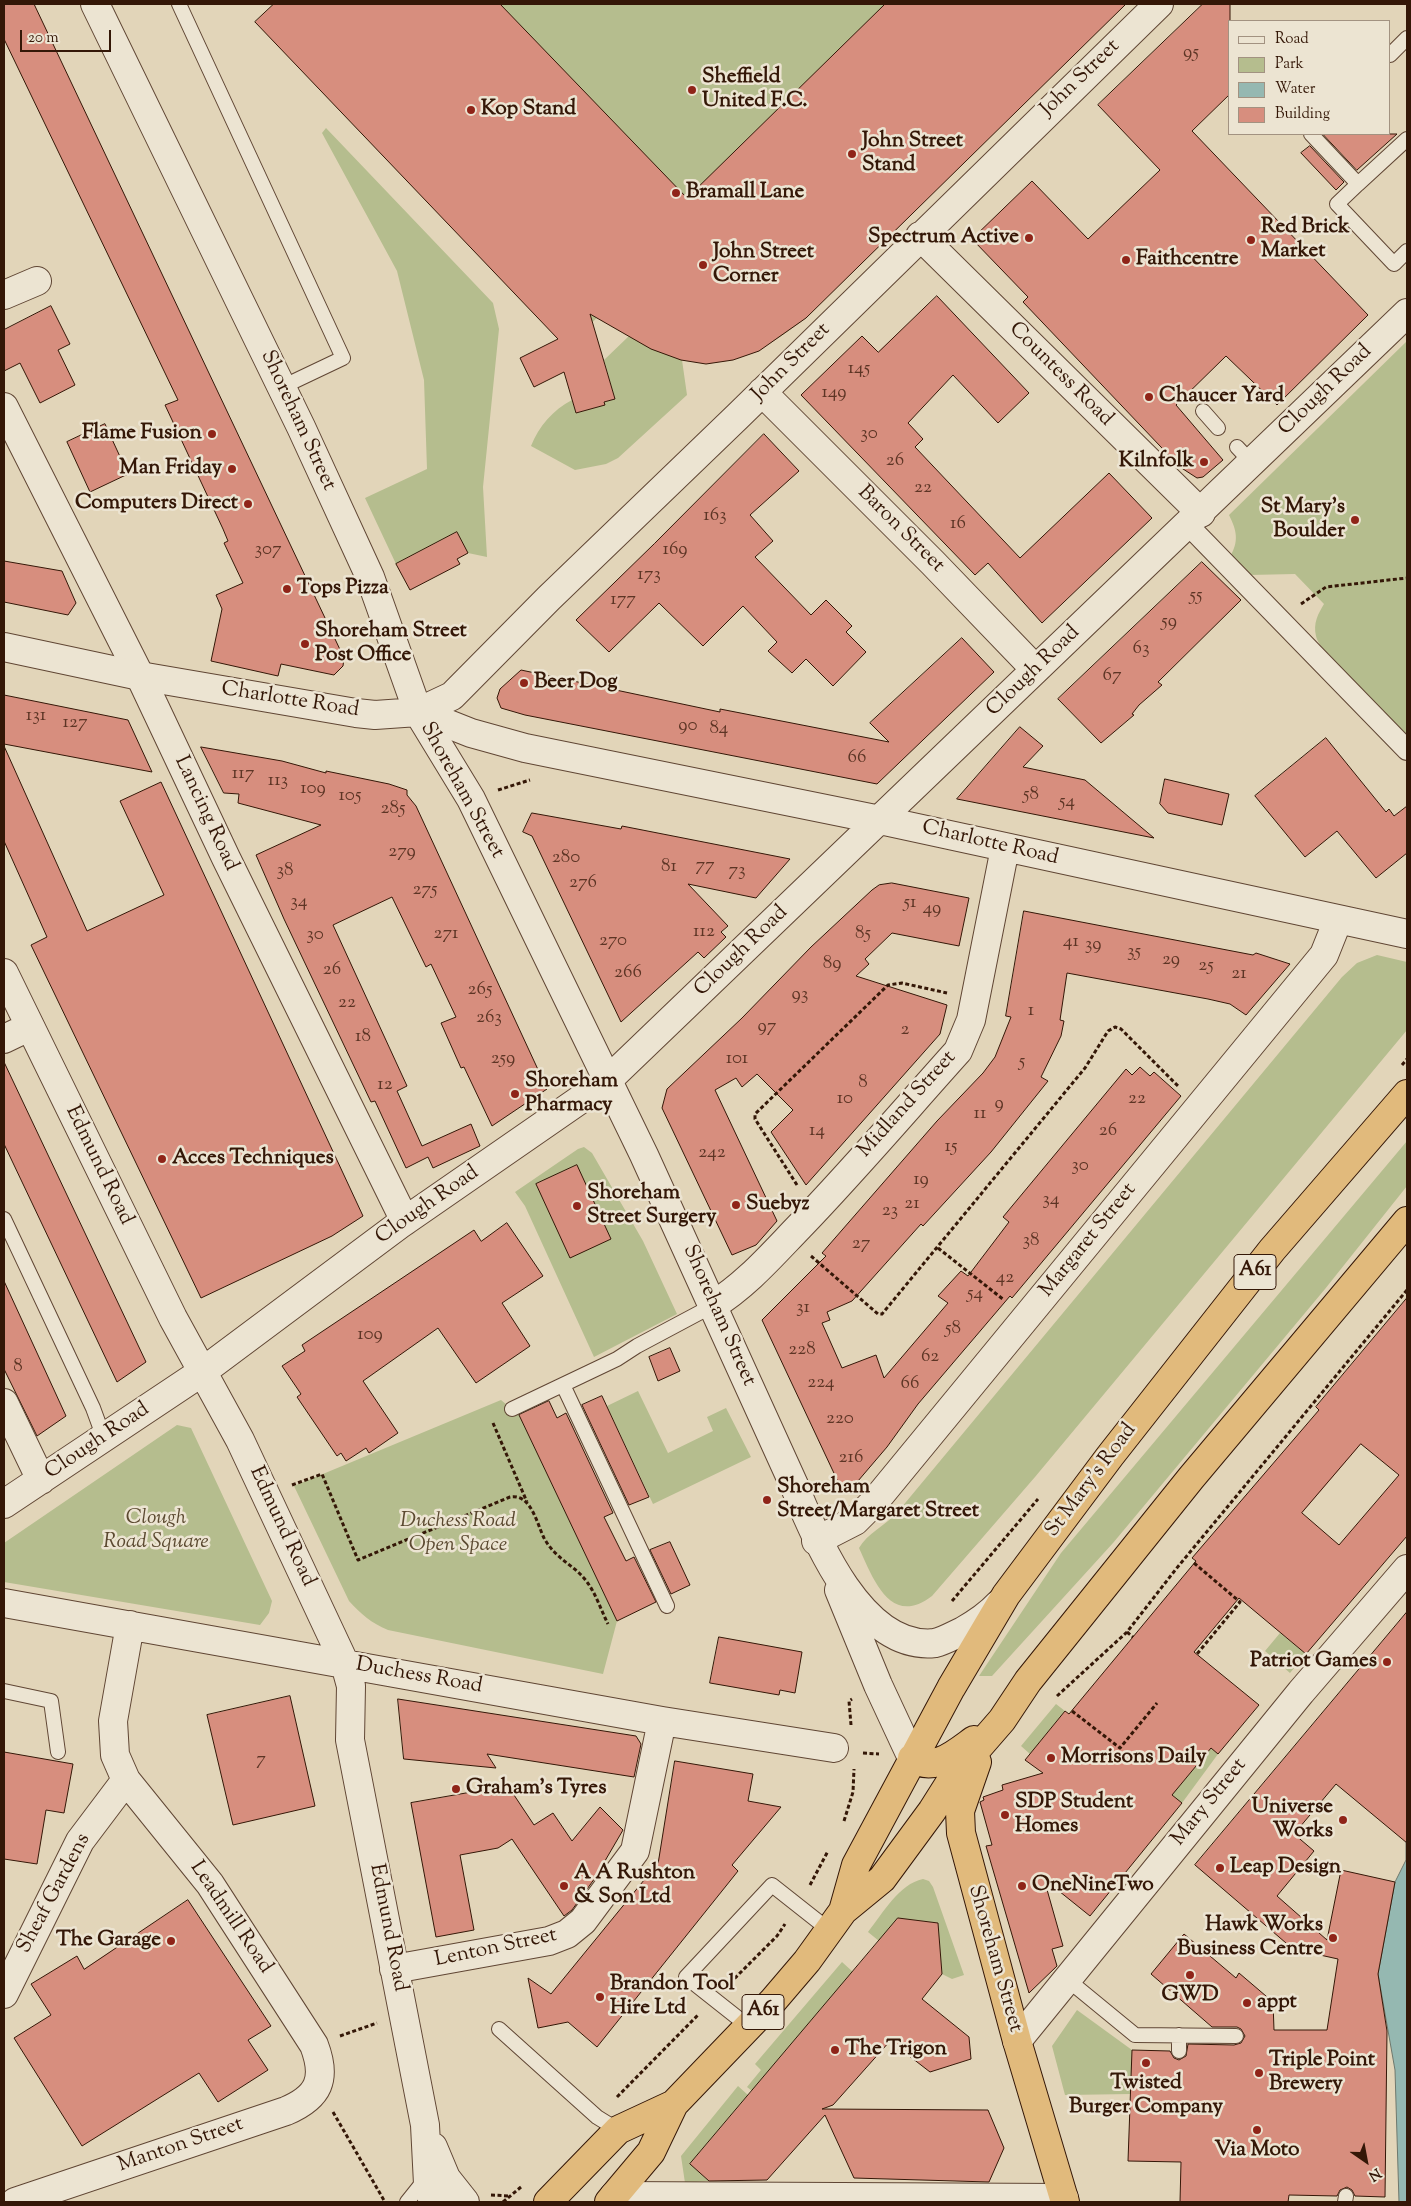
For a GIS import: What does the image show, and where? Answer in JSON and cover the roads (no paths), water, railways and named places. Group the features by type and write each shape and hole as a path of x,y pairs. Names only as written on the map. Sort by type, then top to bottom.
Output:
{"highway":[{"name":"St Mary's Road","path":"836,1921 856,1865 912,1758 1006,1595 1110,1456 1272,1250 1407,1094"},
{"name":"St Mary's Road","path":"611,2199 651,2152 674,2104 772,2002 836,1921 882,1879 932,1811 956,1773 1002,1720 1028,1681 1191,1478 1407,1221"},
{"name":"A61","path":"912,1758 920,1764 930,1765 949,1757 1002,1720"},
{"name":"Shoreham Street","path":"1002,1720 972,1770 960,1811 965,1851 1017,2041 1064,2200"},
{"name":"St Mary's Road","path":"548,2202 618,2130 674,2104"}],"street":[{"name":"Shoreham Street","path":"95,4 282,387 370,577 418,712 471,799 644,1155 794,1485 816,1541 835,1574 876,1623 888,1631 919,1642 935,1643 974,1626 988,1615 1006,1595"},
{"name":"John Street","path":"418,712 452,696 549,598 1159,4"},
{"name":"Countess Road","path":"920,236 1194,519 1279,618 1407,750"},
{"path":"4,296 38,281"},
{"name":"Clough Road","path":"4,1504 202,1372 406,1221 607,1081 1035,669 1194,519 1245,455 1407,313"},
{"name":"Baron Street","path":"762,392 933,563 1035,669"},
{"name":"Lancing Road","path":"4,407 140,676 226,858 406,1221"},
{"name":"Charlotte Road","path":"4,647 140,676 366,714 418,712 471,733 573,758 880,820 1407,934"},
{"name":"Midland Street","path":"712,1306 738,1290 814,1211 958,1051 971,1020 1005,848"},
{"name":"Margaret Street","path":"816,1541 855,1521 876,1500 1324,955 1338,920"},
{"name":"Edmund Road","path":"4,973 29,1027 202,1372 240,1440 345,1664 351,1686 350,1740 425,2125 428,2176 433,2202"},
{"path":"4,1039 29,1027"},
{"path":"4,1403 41,1480"},
{"name":"Mary Street","path":"1017,2041 1300,1692 1407,1569"},
{"name":"Shoreham Street","path":"835,1574 842,1602 878,1686 912,1758"},
{"name":"Duchess Road","path":"4,1603 662,1721 834,1748"},
{"path":"126,1780 115,1754 112,1721 130,1625"},
{"name":"Lenton Street","path":"394,1969 549,1941 575,1929 635,1851 662,1721"},
{"name":"Sheaf Gardens","path":"5,1990 80,1841 126,1780"},
{"name":"Leadmill Road","path":"126,1780 210,1884 317,2065"},
{"name":"Manton Street","path":"15,2202 286,2111 306,2100 317,2065"},
{"name":"Edmund Road","path":"425,2125 446,2178 466,2202"},
{"path":"611,2199 1064,2200"}],"lane":[{"path":"179,4 343,358 282,387"},
{"path":"1391,54 1407,38"},
{"path":"1312,135 1358,184"},
{"path":"1407,139 1336,204 1394,264 1407,251"},
{"path":"1203,411 1218,428"},
{"path":"4,1219 94,1408 104,1438"},
{"path":"512,1409 617,1359 637,1346 712,1306"},
{"path":"562,1385 666,1606"},
{"path":"4,1691 51,1701 58,1752"},
{"path":"748,2026 686,1977 772,1885 836,1921"},
{"path":"1068,1980 1135,2035 1236,2036"},
{"path":"499,2029 597,2117 618,2130"},
{"path":"1178,2035 1179,2051"},
{"path":"407,2202 428,2176"}],"water":[{"path":"1407,1828 1407,2202 1399,2202 1395,2070 1378,1974 1395,1882 1406,1860 1406,1840 1400,1837"}],"place":[{"name":"Sheffield United F.C.","path":"692,90"},
{"name":"Kop Stand","path":"471,110"},
{"name":"John Street Stand","path":"852,154"},
{"name":"Bramall Lane","path":"676,193"},
{"name":"Spectrum Active","path":"1029,238"},
{"name":"Red Brick Market","path":"1251,240"},
{"name":"Faithcentre","path":"1126,260"},
{"name":"John Street Corner","path":"703,265"},
{"name":"Chaucer Yard","path":"1149,397"},
{"name":"Flame Fusion","path":"212,434"},
{"name":"Kilnfolk","path":"1204,462"},
{"name":"Man Friday","path":"232,469"},
{"name":"Computers Direct","path":"248,504"},
{"name":"St Mary's Boulder","path":"1355,520"},
{"name":"Tops Pizza","path":"287,589"},
{"name":"Shoreham Street Post Office","path":"305,644"},
{"name":"Beer Dog","path":"524,683"},
{"name":"Shoreham Pharmacy","path":"515,1094"},
{"name":"Acces Techniques","path":"162,1159"},
{"name":"Suebyz","path":"736,1205"},
{"name":"Shoreham Street Surgery","path":"577,1206"},
{"name":"Shoreham Street/Margaret Street","path":"767,1500"},
{"name":"Patriot Games","path":"1387,1662"},
{"name":"Morrisons Daily","path":"1051,1758"},
{"name":"Graham's Tyres","path":"456,1789"},
{"name":"SDP Student Homes","path":"1005,1815"},
{"name":"Universe Works","path":"1343,1820"},
{"name":"Leap Design","path":"1220,1868"},
{"name":"A A Rushton & Son Ltd","path":"564,1886"},
{"name":"OneNineTwo","path":"1022,1886"},
{"name":"Hawk Works Business Centre","path":"1333,1938"},
{"name":"The Garage","path":"171,1941"},
{"name":"GWD","path":"1190,1975"},
{"name":"Brandon Tool Hire Ltd","path":"600,1997"},
{"name":"appt","path":"1247,2003"},
{"name":"The Trigon","path":"835,2050"},
{"name":"Twisted Burger Company","path":"1146,2063"},
{"name":"Triple Point Brewery","path":"1259,2073"},
{"name":"Via Moto","path":"1257,2130"}],"park label":[{"name":"Clough Road Square","path":"156,1531"},
{"name":"Duchess Road Open Space","path":"458,1534"}]}
